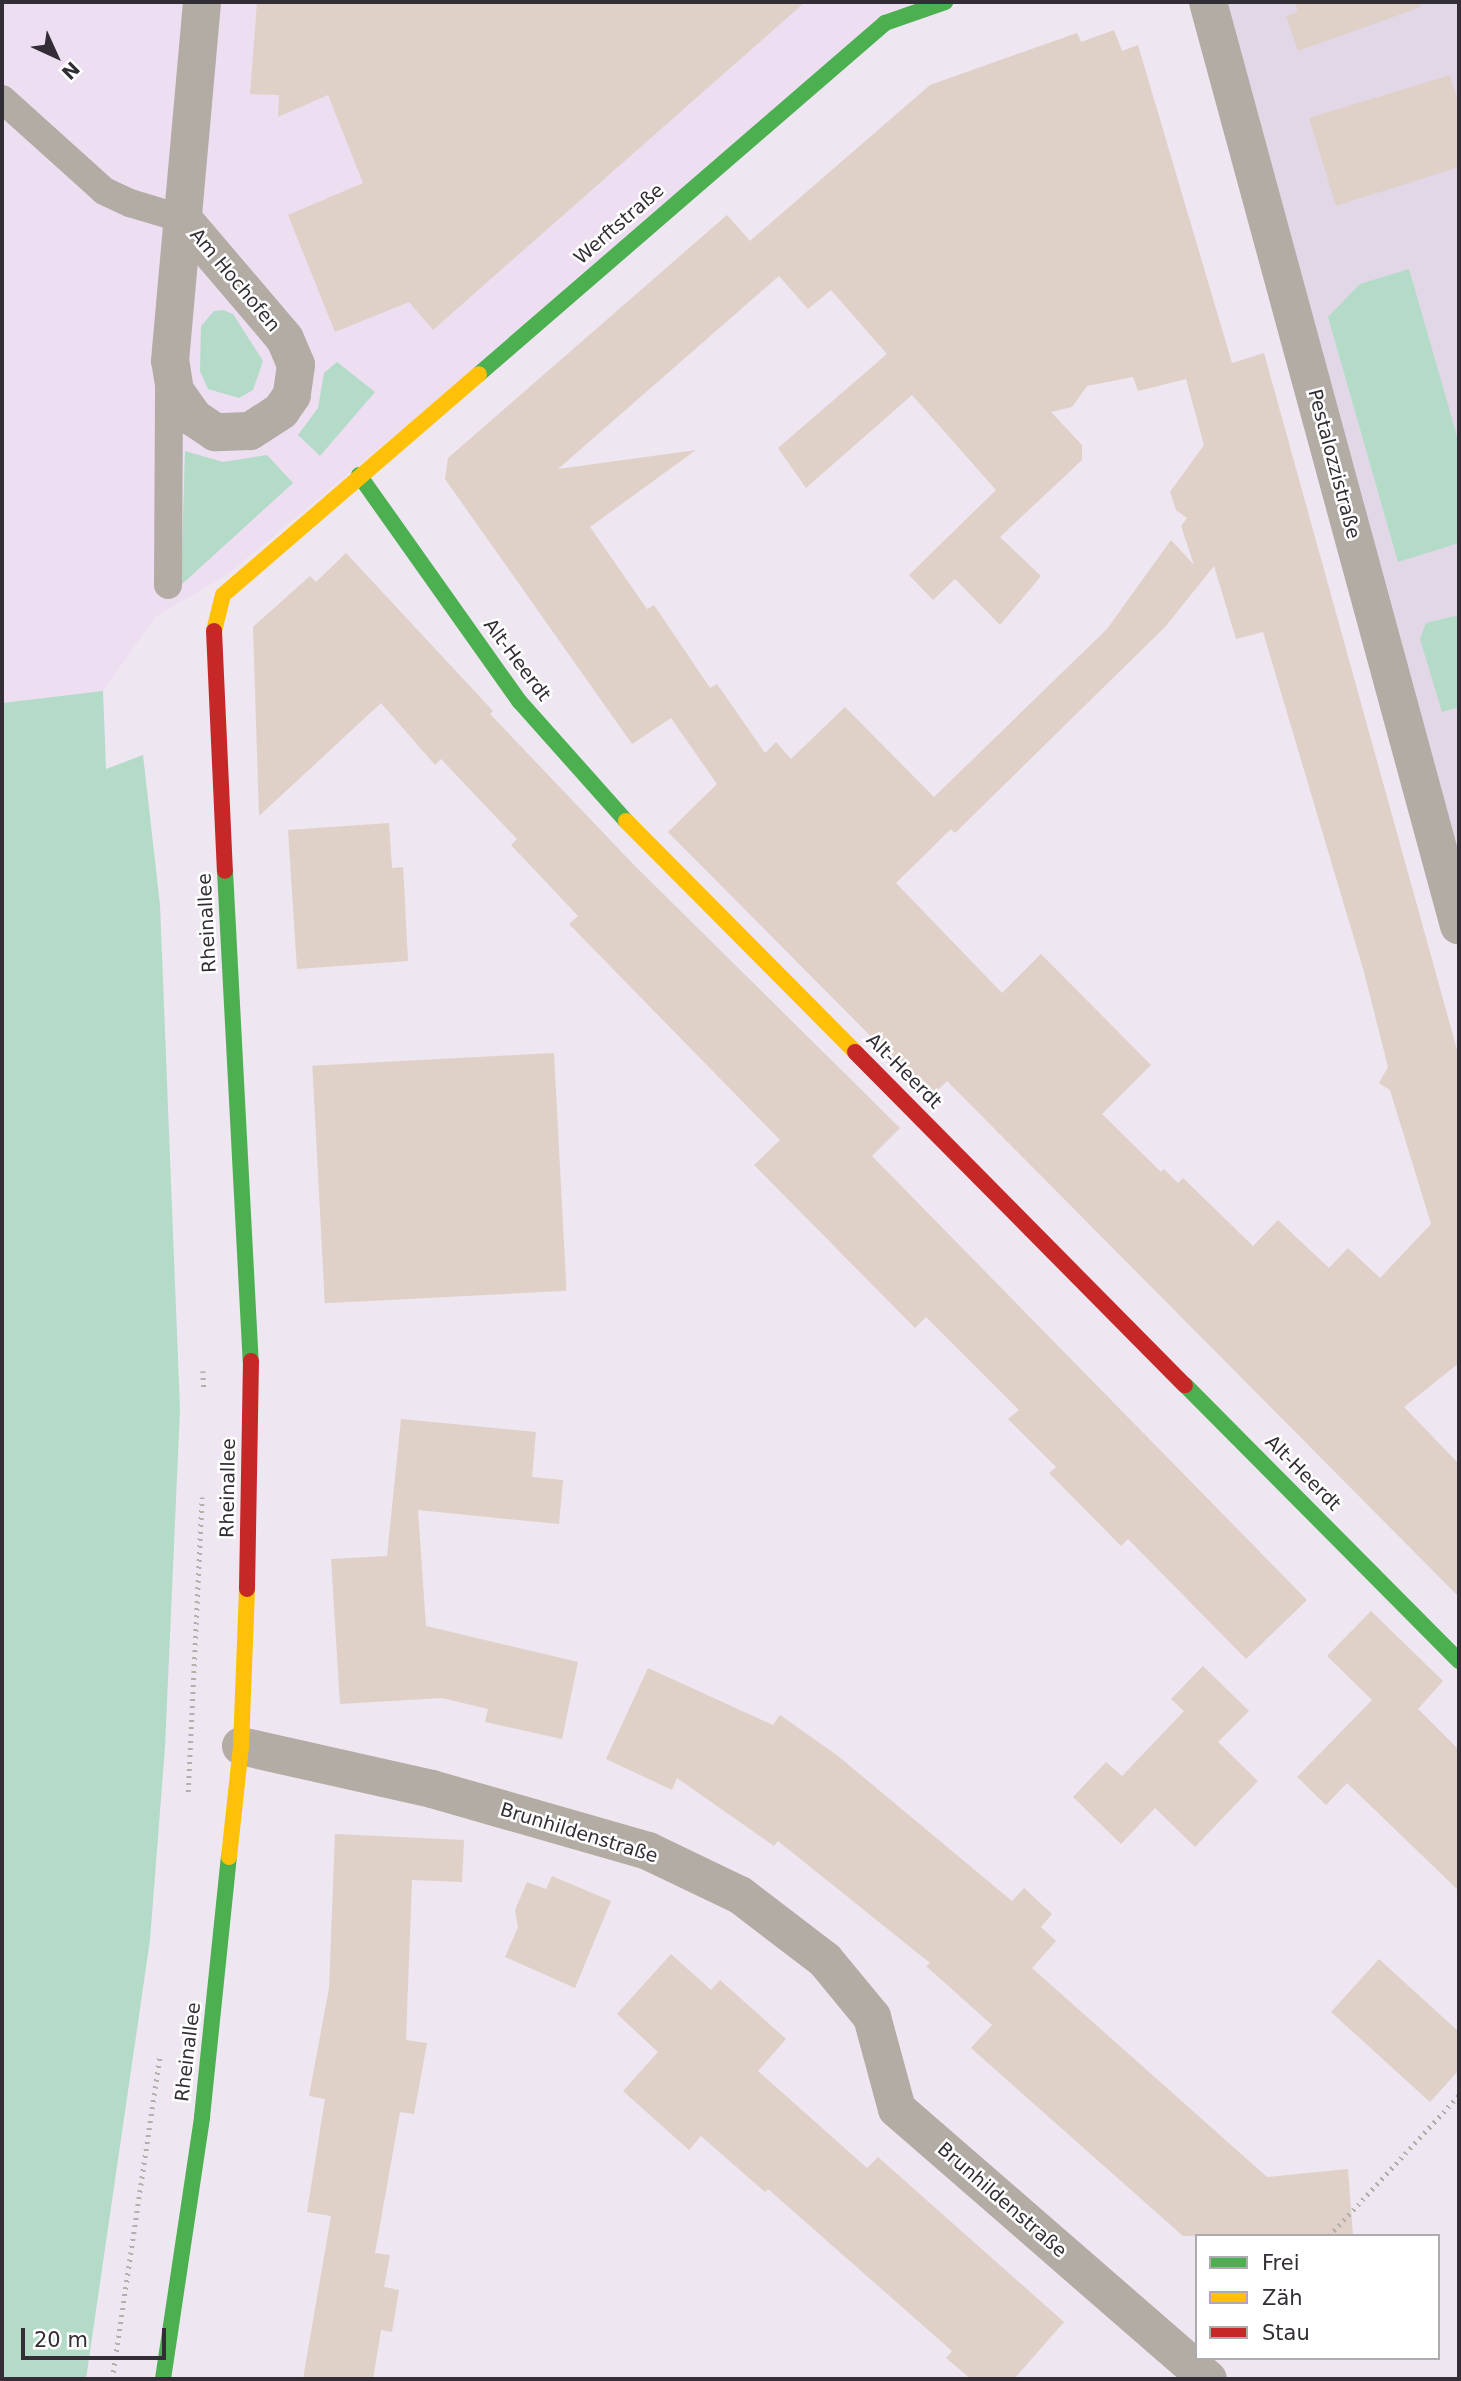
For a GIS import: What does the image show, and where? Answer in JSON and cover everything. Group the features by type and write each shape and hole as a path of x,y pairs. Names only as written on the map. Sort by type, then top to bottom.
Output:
{"street":[{"name":"Am Hochofen","path":"183,219 285,339 296,365 292,395 263,425 215,432 194,418 175,391 170,360 202,2"},
{"name":"Werftstraße","path":"223,595 885,23 945,2"},
{"name":"Pestalozzistraße","path":"1208,2 1459,926"},
{"name":"Alt-Heerdt","path":"359,475 520,702 610,805 1459,1661"},
{"name":"Rheinallee","path":"163,2379 202,2117 241,1746 251,1382 213,634 223,595"},
{"name":"Brunhildenstraße","path":"241,1746 432,1789 635,1847 740,1895 825,1960 872,2017 897,2109 1205,2376"}],"lane":[{"path":"2,99 104,191 130,204 183,219"},
{"path":"168,585 170,360"}],"path":[{"path":"203,1358 204,1399"},
{"path":"187,1797 202,1495"},
{"path":"112,2379 162,2045"},
{"path":"1331,2234 1459,2095"}],"shaded area":[{"path":"2,2 914,2 228,574 155,617 103,691 2,703"},
{"path":"1207,2 1459,2 1459,910"}],"green space":[{"path":"1409,269 1459,443 1459,543 1398,562 1328,317 1360,284"},
{"path":"223,310 233,314 263,361 253,390 239,398 208,389 200,371 201,326 214,311"},
{"path":"337,362 375,392 320,456 298,435 318,408 324,373"},
{"path":"185,451 223,462 267,455 293,483 181,585"},
{"path":"1459,615 1459,707 1442,712 1420,639 1426,623"},
{"path":"103,691 106,769 143,755 160,905 180,1410 165,1747 150,1940 86,2379 2,2379 2,703"}],"building":[{"path":"257,2 805,2 433,330 409,302 335,332 288,215 363,183 328,95 278,117 279,95 250,94"},
{"path":"1294,2 1420,2 1421,7 1298,51 1286,16 1298,12"},
{"path":"1114,30 1122,51 1138,45 1232,363 1264,353 1459,1057 1459,1363 1404,1407 1459,1464 1459,1597 947,1081 931,1097 668,832 717,784 671,718 632,744 445,479 448,458 727,215 750,241 930,85 1077,33 1081,42","holes":["779,276 808,309 831,290 887,354 778,448 806,488 912,395 996,490 909,575 933,600 955,579 1000,625 1041,576 1000,537 1082,460 1082,445 1051,412 1072,407 1087,386 1133,377 1138,391 1186,379 1204,445 1170,492 1176,510 1187,518 1181,526 1194,565 1171,540 1107,629 934,797 845,707 791,759 776,742 765,753 717,684 710,688 654,605 647,609 590,527 696,450 558,469","1214,566 1236,639 1263,632 1364,972 1388,1067 1379,1083 1390,1090 1431,1224 1380,1278 1348,1248 1329,1268 1278,1220 1253,1246 1183,1178 1178,1183 1164,1169 1161,1172 1102,1114 1151,1065 1041,954 1002,993 896,883 951,829 955,833 1165,627"]},
{"path":"1450,75 1459,105 1459,167 1336,206 1309,118"},
{"path":"346,553 493,711 490,714 634,865 900,1128 872,1156 1307,1600 1246,1659 1128,1539 1121,1546 1049,1473 1056,1467 1008,1419 1019,1410 926,1317 915,1328 754,1165 780,1140 569,924 578,916 511,845 517,839 441,759 435,765 381,703 259,816 253,627 310,576 316,582"},
{"path":"389,823 392,868 403,867 408,961 297,969 288,830"},
{"path":"554,1053 566,1291 325,1303 312,1066"},
{"path":"401,1419 536,1432 532,1477 563,1480 559,1524 418,1510 426,1626 578,1662 562,1739 485,1722 488,1709 442,1698 340,1704 331,1559 387,1556"},
{"path":"1371,1611 1443,1681 1418,1709 1459,1750 1459,1891 1347,1783 1326,1805 1297,1777 1372,1700 1327,1656"},
{"path":"1203,1666 1249,1711 1218,1742 1258,1781 1195,1847 1155,1808 1121,1844 1073,1797 1106,1762 1122,1776 1184,1711 1171,1699"},
{"path":"648,1668 773,1725 780,1715 838,1756 1012,1901 1024,1888 1052,1914 1041,1927 1056,1941 1032,1968 1267,2177 1348,2169 1353,2234 1183,2236 971,2048 992,2025 926,1966 930,1963 778,1841 774,1846 677,1778 672,1790 606,1759"},
{"path":"335,1834 464,1840 462,1882 412,1880 406,2040 427,2043 414,2114 400,2112 375,2253 390,2255 384,2287 399,2290 392,2332 381,2330 373,2379 303,2379 331,2216 307,2212 325,2099 309,2096 329,1988"},
{"path":"552,1876 611,1901 575,1988 505,1957 518,1927 515,1910 527,1882 546,1889"},
{"path":"671,1954 711,1990 720,1980 786,2039 758,2071 867,2168 878,2157 1064,2322 1014,2379 971,2379 946,2358 952,2351 768,2189 765,2192 701,2136 689,2150 623,2091 658,2052 617,2014"},
{"path":"1379,1959 1459,2032 1459,2070 1430,2102 1331,2012"}],"traffic: fast":[{"path":"479,374 885,23 945,2"},
{"path":"359,475 520,702 626,821"},
{"path":"225,871 251,1361"},
{"path":"1185,1385 1459,1661"},
{"path":"163,2379 202,2117 229,1857"}],"traffic: slow":[{"path":"214,631 223,595 479,374"},
{"path":"626,821 855,1052"},
{"path":"229,1857 241,1746 247,1589"}],"traffic: jam":[{"path":"214,631 225,871"},
{"path":"855,1052 1185,1385"},
{"path":"247,1589 251,1361"}]}
